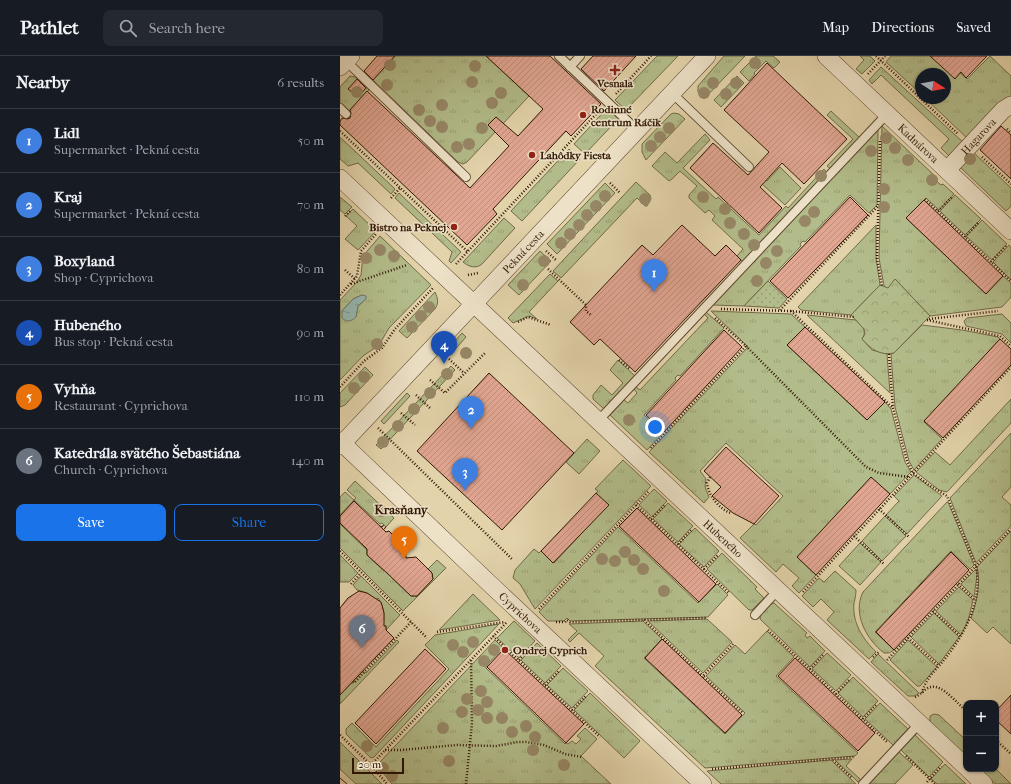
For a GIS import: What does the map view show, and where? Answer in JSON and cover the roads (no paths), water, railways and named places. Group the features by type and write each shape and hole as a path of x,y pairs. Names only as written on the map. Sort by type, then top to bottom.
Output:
{"street":[{"name":"Kadnárova","path":"826,56 884,118 947,170 1010,237"},
{"name":"Pekná cesta","path":"341,444 672,93 703,57"},
{"name":"Hagarova","path":"947,170 1003,110 1011,105"},
{"name":"Hubeného","path":"340,178 963,764"},
{"name":"Cyprichova","path":"341,444 703,784"},
{"name":"Hubeného","path":"971,772 984,784"}],"lane":[{"path":"559,56 637,130"},
{"path":"570,67 580,56"},
{"path":"346,62 466,177"},
{"path":"672,93 749,167"},
{"path":"598,421 884,118"},
{"path":"755,615 778,590"},
{"path":"860,784 919,724"}],"water":[{"path":"362,295 366,296 366,299 358,306 356,317 349,321 344,320 342,318 342,311 353,299"}],"tram line":[{"path":"340,778 347,784"}],"place":[{"name":"Vesnala","path":"615,70"},
{"name":"Rodinné centrum Ráčik","path":"583,115"},
{"name":"Lahôdky Fiesta","path":"532,155"},
{"name":"Bistro na Peknej","path":"454,227"},
{"name":"Lidl","path":"654,292"},
{"name":"Hubeného","path":"444,364"},
{"name":"Kraj","path":"471,429"},
{"name":"Boxyland","path":"465,491"},
{"name":"Vyhňa","path":"404,559"},
{"name":"Katedrála svätého Šebastiána","path":"362,648"},
{"name":"Ondrej Cyprich","path":"505,650"}],"district":[{"name":"Krasňany","path":"401,509"}]}
